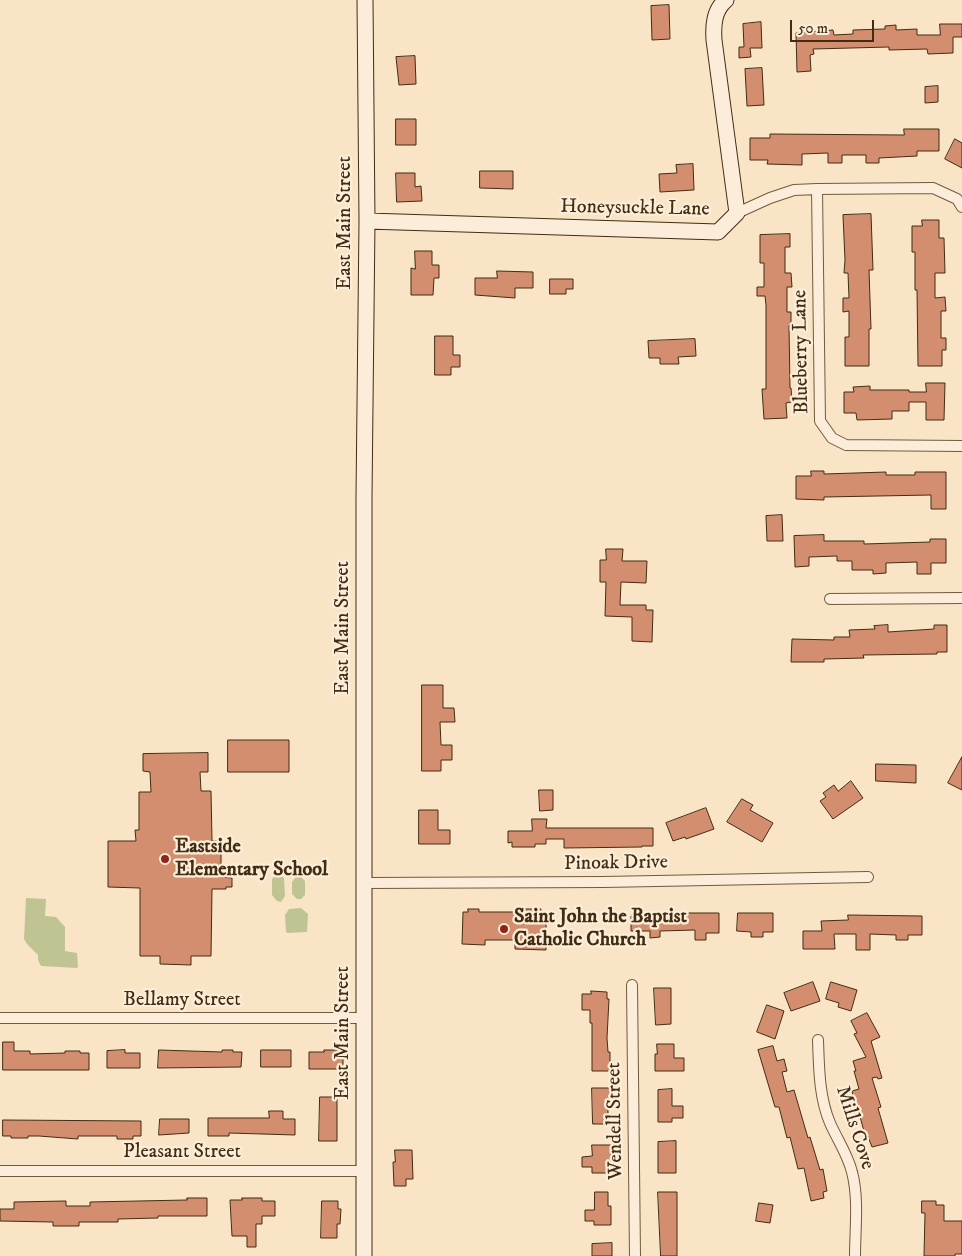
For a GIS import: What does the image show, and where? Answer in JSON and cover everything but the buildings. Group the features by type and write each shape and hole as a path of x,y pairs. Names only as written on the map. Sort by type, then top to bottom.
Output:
{"street":[{"name":"East Main Street","path":"364,0 366,221 364,1256"},
{"name":"Honeysuckle Lane","path":"366,221 718,232 737,213 713,22 721,4 726,0"},
{"path":"737,213 770,198 794,190 817,189 933,188 956,199 962,208"},
{"name":"Blueberry Lane","path":"817,189 820,421 832,438 846,445 962,446"},
{"path":"830,599 962,598"},
{"name":"Pinoak Drive","path":"364,883 603,882 868,877"},
{"name":"Wendell Street","path":"632,986 635,1256"},
{"name":"Bellamy Street","path":"0,1018 364,1018"},
{"name":"Mills Cove","path":"818,1040 819,1075 824,1104 830,1123 852,1171 856,1196 855,1256"},
{"name":"Pleasant Street","path":"0,1171 364,1171"}],"green space":[{"path":"298,874 305,881 305,895 301,899 297,899 292,894 292,882"},
{"path":"276,875 284,878 285,896 281,902 277,901 272,895 272,879"},
{"path":"26,898 46,899 45,916 56,917 65,927 65,951 77,953 77,968 41,966 38,955 24,939"},
{"path":"301,908 308,914 307,932 287,933 285,915 289,909"}],"place":[{"name":"Eastside Elementary School","path":"165,859"},
{"name":"Saint John the Baptist Catholic Church","path":"504,929"}]}
